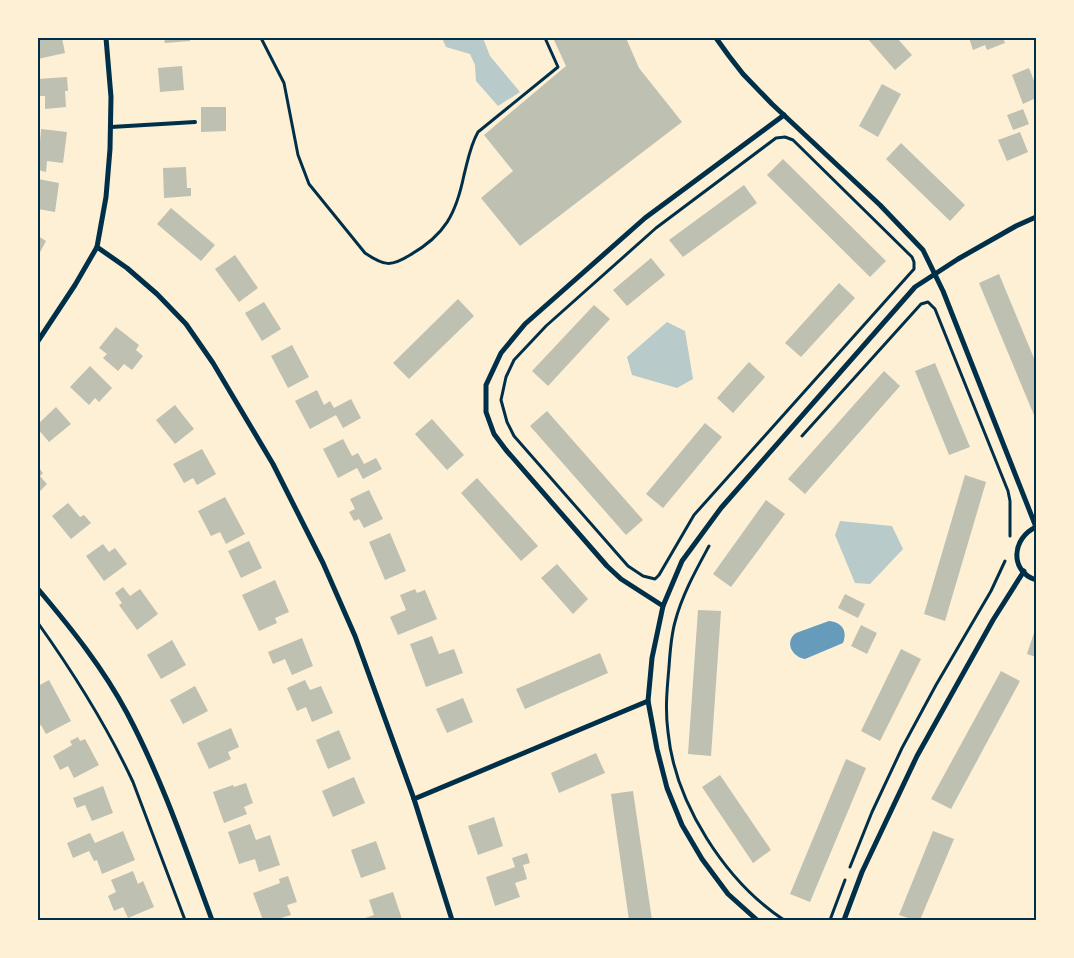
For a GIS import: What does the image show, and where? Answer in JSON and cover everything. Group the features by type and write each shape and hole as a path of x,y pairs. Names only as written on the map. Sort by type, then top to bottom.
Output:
{"street":[{"path":"38,341 75,286 97,247 106,197 111,127 111,96 106,38"},
{"path":"716,38 728,56 784,115 880,205 923,250 936,274 1036,527 1022,537 1016,554 1018,562 1024,571 1036,580"},
{"path":"662,606 621,579 607,566 506,450 494,434 486,412 486,385 501,353 525,324 645,218 784,115"},
{"path":"758,920 728,894 702,859 682,825 667,788 657,749 648,700 652,658 662,606 682,561 721,508 915,288 958,259 1016,226 1036,217"},
{"path":"97,247 127,268 157,294 186,324 213,363 273,464 322,563 355,636 414,799 452,920"},
{"path":"844,920 862,872 917,756 993,620 1024,571"},
{"path":"38,590 64,620 97,664 126,712 157,776 212,920"},
{"path":"414,799 648,700"}],"lane":[{"path":"111,127 195,122"}],"path":[{"path":"261,38 284,83 298,155 309,184 365,253 377,261 389,264 399,262 428,245 446,227 458,201 471,143 478,132 558,67 545,38"},
{"path":"785,137 793,140 912,258 914,269 903,281 694,515 665,566 655,579 643,576 628,566 514,436 507,422 501,400 506,377 514,360 546,326 656,228 776,138 785,137"},
{"path":"795,443 921,304 928,302 935,309 1008,491 1010,501 1010,545"},
{"path":"710,543 692,578 675,622 666,698 668,733 673,758 683,790 709,843 724,864 750,892 784,920"},
{"path":"830,920 872,812 902,748 946,668 992,591 1008,554"},
{"path":"38,623 78,681 102,720 123,760 185,920"}],"shaded area":[{"path":"442,38 483,38 490,56 520,92 498,106 476,81 475,65 470,54 446,47"},
{"path":"667,322 685,331 693,379 677,388 632,375 627,357"},
{"path":"840,521 892,526 903,549 870,584 855,583 835,535"}],"water":[{"path":"829,621 840,625 844,631 843,643 805,659 800,658 793,652 790,645 792,637 796,633"}],"building":[{"path":"38,38 62,38 65,53 38,59"},
{"path":"164,38 190,38 190,41 165,43"},
{"path":"553,38 626,38 639,68 682,122 520,246 481,198 513,171 484,135 566,66"},
{"path":"867,38 897,38 912,55 895,70"},
{"path":"969,38 1003,38 1005,43 987,50 985,45 973,50"},
{"path":"182,66 184,90 160,92 158,68"},
{"path":"1029,68 1036,86 1036,98 1023,104 1012,75"},
{"path":"67,77 68,91 65,91 66,107 45,109 45,96 38,96 38,79"},
{"path":"882,84 901,94 878,137 859,126"},
{"path":"201,107 226,107 226,131 201,132"},
{"path":"1023,109 1029,124 1013,130 1007,115"},
{"path":"41,129 67,132 63,163 47,161 46,172 38,170"},
{"path":"1020,132 1028,152 1007,161 998,140"},
{"path":"901,143 965,205 950,221 886,159"},
{"path":"783,159 886,261 870,277 767,175"},
{"path":"186,167 187,188 191,188 191,196 164,198 163,168"},
{"path":"38,179 59,183 55,212 38,209"},
{"path":"744,185 757,203 683,257 669,240"},
{"path":"171,208 215,245 201,261 157,224"},
{"path":"38,236 46,241 38,256"},
{"path":"235,255 258,288 239,302 215,269"},
{"path":"651,258 665,275 627,306 613,290"},
{"path":"999,274 1036,363 1036,420 979,283"},
{"path":"839,283 855,298 801,357 785,343"},
{"path":"458,299 474,316 409,379 393,363"},
{"path":"264,302 281,329 262,341 245,313"},
{"path":"594,305 610,319 548,386 532,371"},
{"path":"116,327 139,345 136,350 143,356 132,370 124,364 118,371 103,358 107,354 99,348"},
{"path":"292,345 309,377 288,388 271,356"},
{"path":"749,362 765,377 733,413 717,398"},
{"path":"935,363 970,447 949,455 915,371"},
{"path":"90,366 112,388 99,402 95,398 89,405 70,387"},
{"path":"884,371 900,386 805,494 788,479"},
{"path":"317,390 324,405 330,401 334,408 351,399 361,418 343,428 336,415 310,429 295,401"},
{"path":"175,405 194,429 175,444 156,420"},
{"path":"56,407 71,424 49,442 38,429 38,424"},
{"path":"547,411 643,520 626,535 530,426"},
{"path":"432,419 464,455 447,470 415,434"},
{"path":"705,423 722,437 663,508 646,494"},
{"path":"343,439 352,456 358,453 364,464 376,458 382,469 363,479 357,468 338,478 323,449"},
{"path":"202,449 216,474 197,485 193,478 184,483 173,464"},
{"path":"38,467 43,473 40,476 47,484 38,493"},
{"path":"965,475 986,482 945,621 924,614"},
{"path":"477,478 538,546 521,561 461,493"},
{"path":"369,490 383,519 364,528 359,519 354,521 349,512 355,509 350,499"},
{"path":"225,497 245,534 226,544 220,532 211,536 198,511"},
{"path":"766,500 785,514 731,587 713,574"},
{"path":"68,503 80,517 84,515 91,523 71,539 52,516"},
{"path":"390,533 406,571 385,580 369,542"},
{"path":"249,541 262,568 241,578 228,551"},
{"path":"103,544 109,552 115,548 127,564 104,581 86,556"},
{"path":"557,564 588,599 573,614 541,578"},
{"path":"275,580 289,612 275,618 277,623 259,631 242,595"},
{"path":"123,587 130,596 140,589 158,614 137,630 119,605 122,603 115,593"},
{"path":"415,589 417,593 425,590 437,619 398,635 390,617 406,610 400,595"},
{"path":"845,594 865,604 858,618 838,608"},
{"path":"698,610 721,611 711,756 688,754"},
{"path":"861,625 877,633 867,654 851,646"},
{"path":"1034,633 1036,634 1036,657 1027,654"},
{"path":"432,636 439,654 454,649 463,673 426,687 410,644"},
{"path":"302,638 313,666 292,675 285,659 273,664 268,652"},
{"path":"172,640 186,665 161,679 147,655"},
{"path":"901,649 921,659 880,741 861,731"},
{"path":"600,653 608,673 525,709 516,689"},
{"path":"1001,671 1020,681 951,809 931,799"},
{"path":"49,680 71,721 46,734 41,725 38,727 38,686"},
{"path":"305,680 310,690 321,686 333,713 312,722 306,707 297,711 287,688"},
{"path":"195,686 208,711 183,724 170,700"},
{"path":"463,698 473,722 447,733 436,709"},
{"path":"231,728 239,747 228,752 231,759 209,769 197,743"},
{"path":"339,730 351,759 328,769 316,740"},
{"path":"78,737 80,741 85,739 99,765 74,778 68,766 60,770 53,756 72,745 70,741"},
{"path":"596,753 605,773 559,793 551,773"},
{"path":"846,759 866,768 810,902 790,894"},
{"path":"720,775 771,850 753,863 702,787"},
{"path":"354,777 365,803 333,817 322,791"},
{"path":"246,783 253,803 244,807 247,814 224,823 213,792"},
{"path":"103,786 113,813 92,821 85,805 77,808 73,798"},
{"path":"633,791 652,920 629,920 611,794"},
{"path":"494,817 503,846 478,855 468,826"},
{"path":"250,824 256,840 270,835 280,865 259,872 255,859 239,864 228,832"},
{"path":"123,831 135,860 102,874 97,860 94,861 89,851 73,858 67,843 90,833 95,843"},
{"path":"933,831 954,839 920,920 914,920 899,915"},
{"path":"376,841 386,869 361,878 351,850"},
{"path":"527,853 530,863 523,865 527,879 515,883 520,897 495,906 486,877 515,867 512,858"},
{"path":"133,871 138,884 143,881 154,907 128,918 123,907 114,911 108,896 116,892 111,880"},
{"path":"288,876 297,902 287,905 291,915 274,920 263,920 253,893 280,883 279,879"},
{"path":"393,892 402,919 366,920 365,918 374,915 369,900"}]}
